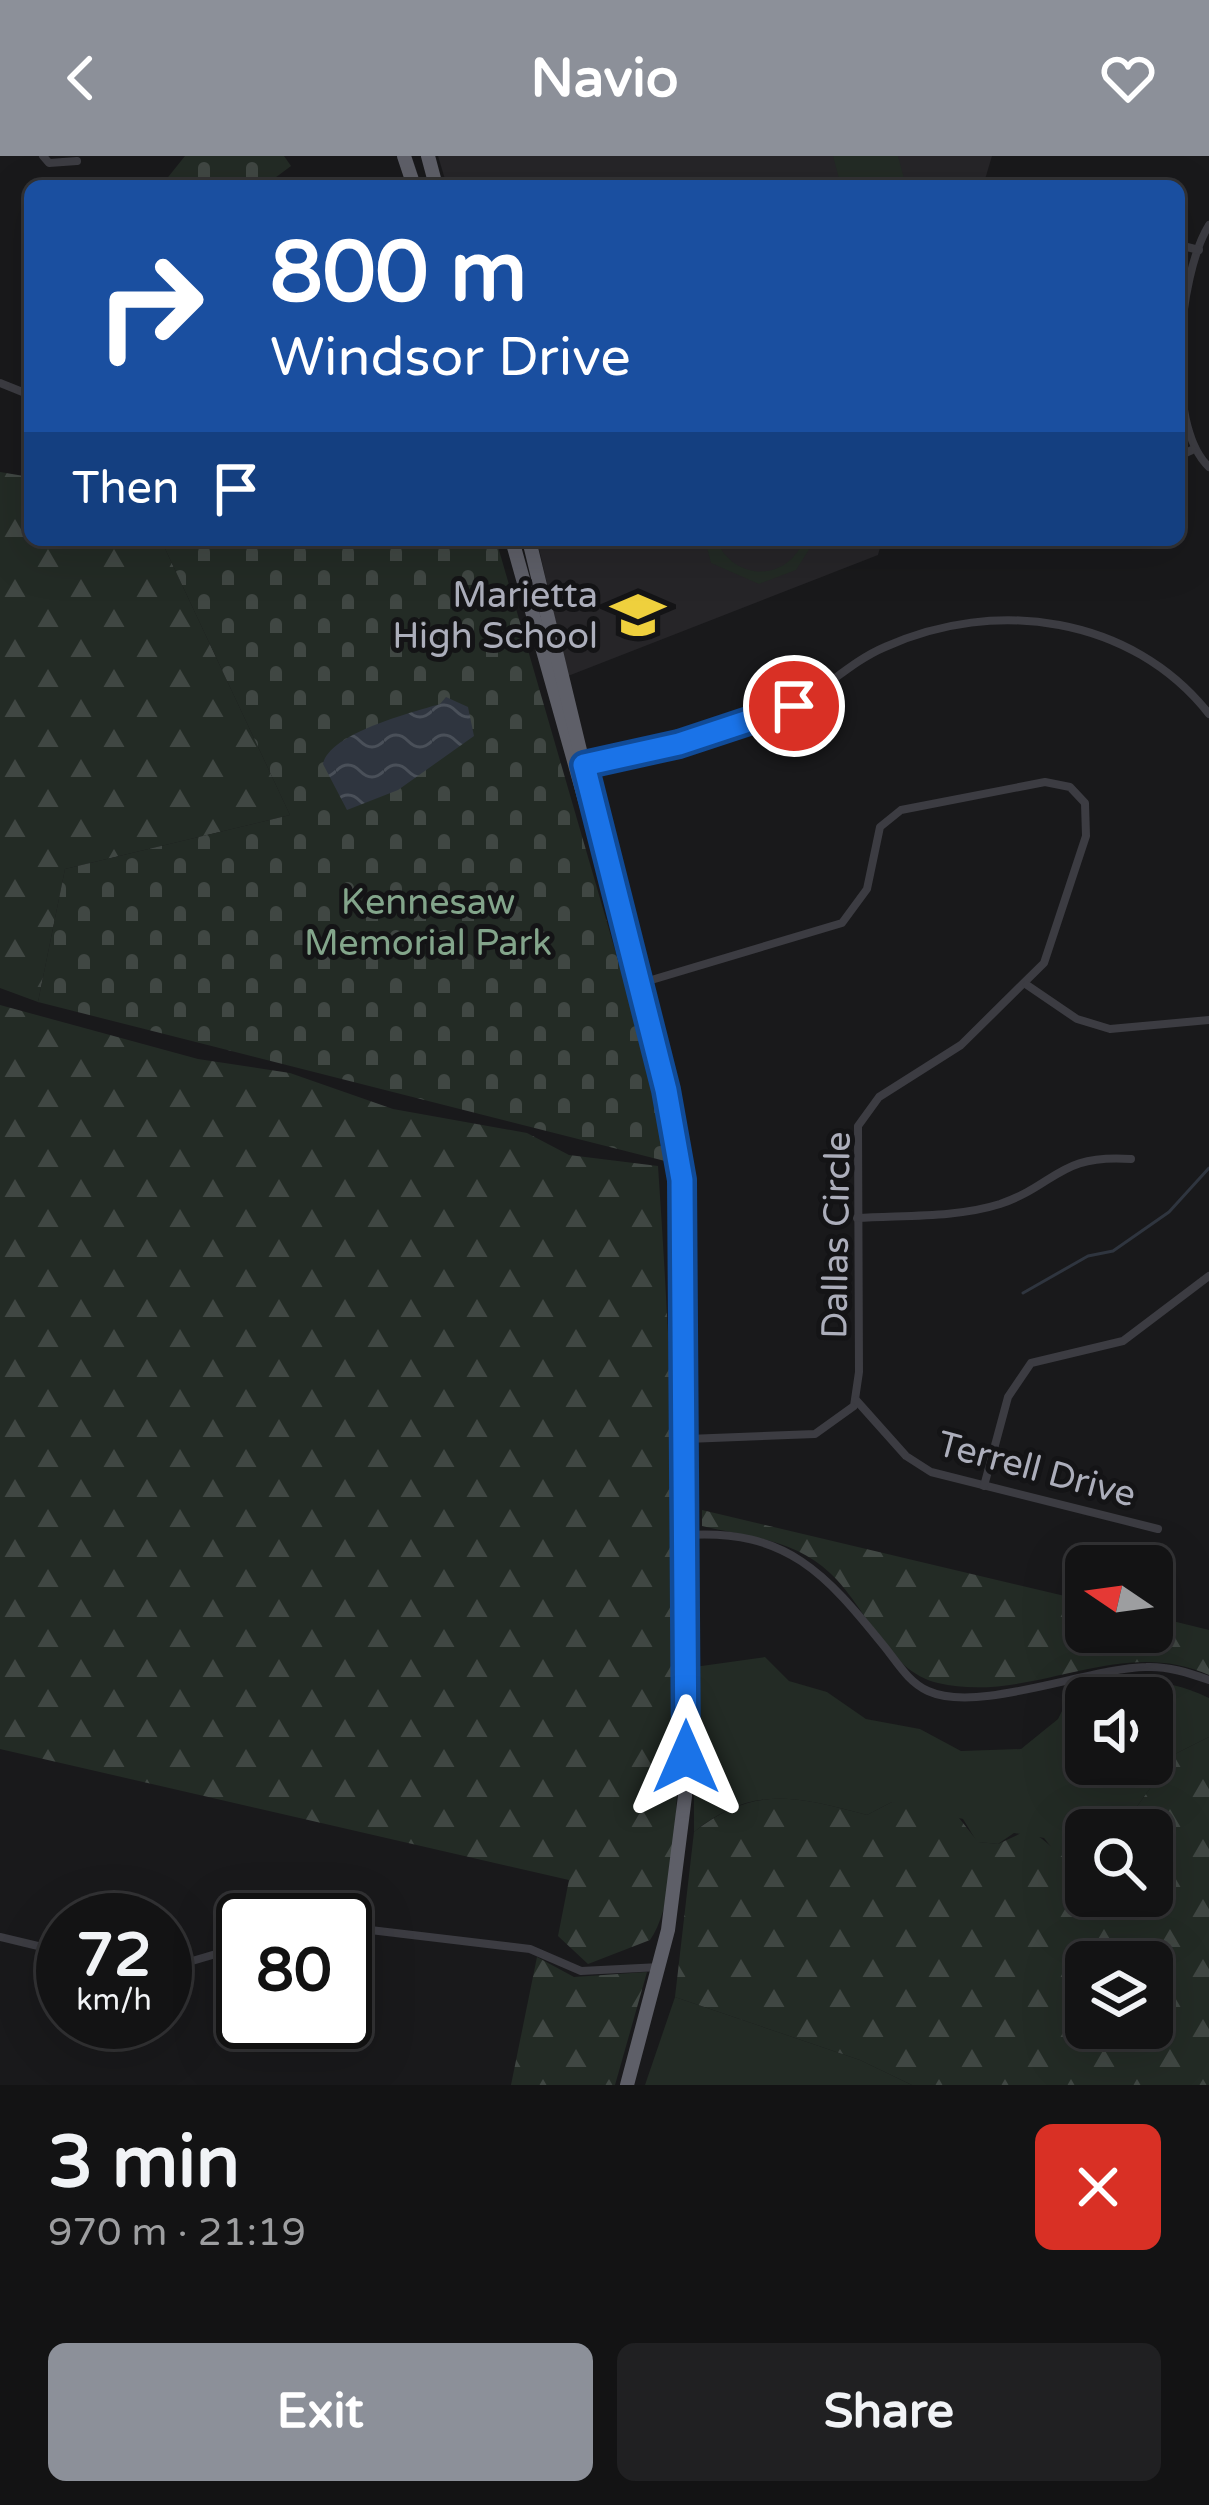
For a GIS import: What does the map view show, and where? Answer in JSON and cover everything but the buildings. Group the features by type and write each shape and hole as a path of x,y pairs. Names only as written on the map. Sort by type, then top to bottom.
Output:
{"highway":[{"path":"514,546 666,1090 682,1180 686,1777 675,1892 627,2085"},
{"path":"530,546 579,766"}],"street":[{"path":"43,156 50,163 77,161"},
{"path":"1185,327 1199,250 1209,225"},
{"path":"1185,246 1199,250"},
{"path":"1185,408 1192,450 1209,467"},
{"path":"1185,453 1192,450"},
{"path":"579,766 679,744 778,713 884,647 971,622 1043,622 1099,632 1184,685 1209,714"},
{"name":"Dallas Circle","path":"637,985 842,922 864,896 875,839 895,813 1058,782 1081,796 1089,820 1053,947 1027,985 949,1054 886,1091 866,1111 856,1139 856,1400"},
{"path":"1027,985 1076,1019 1110,1029 1209,1019"},
{"path":"857,1218 980,1209 1017,1197 1073,1162 1131,1159"},
{"path":"984,1486 1008,1397 1031,1363 1123,1341 1209,1276"},
{"path":"686,1439 815,1434 837,1423 856,1400"},
{"name":"Terrell Drive","path":"856,1400 919,1466 1158,1529"},
{"path":"687,1535 774,1544 805,1560 828,1578 909,1678 944,1696 1026,1689 1148,1666 1209,1680"},
{"path":"372,1930 530,1949 581,1971 660,1967"},
{"path":"0,1937 36,1946"}],"shaded area":[{"path":"438,156 992,156 985,180 445,180"},
{"name":"Marietta High School","path":"538,546 880,546 878,555 568,676"}],"green space":[{"path":"185,156 284,156 291,166 272,180 166,180"},
{"path":"833,156 898,156 904,180 839,180"},
{"path":"0,472 24,476 24,546 164,546 290,815 65,869 38,1002 0,988"},
{"name":"Kennesaw Memorial Park","path":"164,546 498,546 644,1050 665,1161 38,1002 65,869 290,815"},
{"path":"707,546 719,546 735,563 760,572 785,564 801,546 811,546 796,570 759,584 711,563"},
{"path":"0,1005 198,1059 290,1073 393,1109 527,1133 569,1155 658,1166 675,1498 677,1753 673,1859 668,1892 650,1940 588,1964 558,1936 569,1880 0,1749"},
{"path":"702,1510 1065,1596 1065,1653 1173,1653 1173,1621 1209,1630 1209,1675 1175,1664 1141,1662 1007,1685 938,1683 920,1676 891,1652 843,1587 816,1562 770,1541 702,1526"},
{"path":"765,1657 789,1681 827,1692 866,1719 920,1729 961,1751 1021,1749 1058,1719 1065,1705 1065,1785 1153,1785 1135,1809 1065,1809 1065,1860 1044,1838 1014,1833 998,1844 977,1842 963,1819 892,1802 867,1815 797,1800 756,1801 694,1832 694,1667"},
{"path":"1173,1685 1209,1698 1209,1737 1175,1754"},
{"path":"1209,1737 1209,2085 912,2085 860,2060 675,1997 694,1832 716,1817 757,1801 798,1800 867,1815 892,1802 948,1804 978,1842 998,1844 1028,1830 1065,1858 1065,1917 1173,1917 1173,1809 1135,1809 1153,1785 1173,1785 1173,1757"},
{"path":"537,1957 574,1977 647,1972 615,2085 511,2085"},
{"path":"675,1997 860,2060 912,2085 645,2085"}],"water":[{"path":"446,697 468,707 474,736 398,790 347,810 323,764 329,753 355,734 440,704"}],"waterway":[{"path":"1023,1293 1088,1256 1113,1251 1169,1212 1209,1168"}],"place":[{"name":"Marietta High School","path":"638,615"}],"route":[{"path":"686,1757 682,1180 666,1090 619,920 584,765 679,744 794,706"}]}
